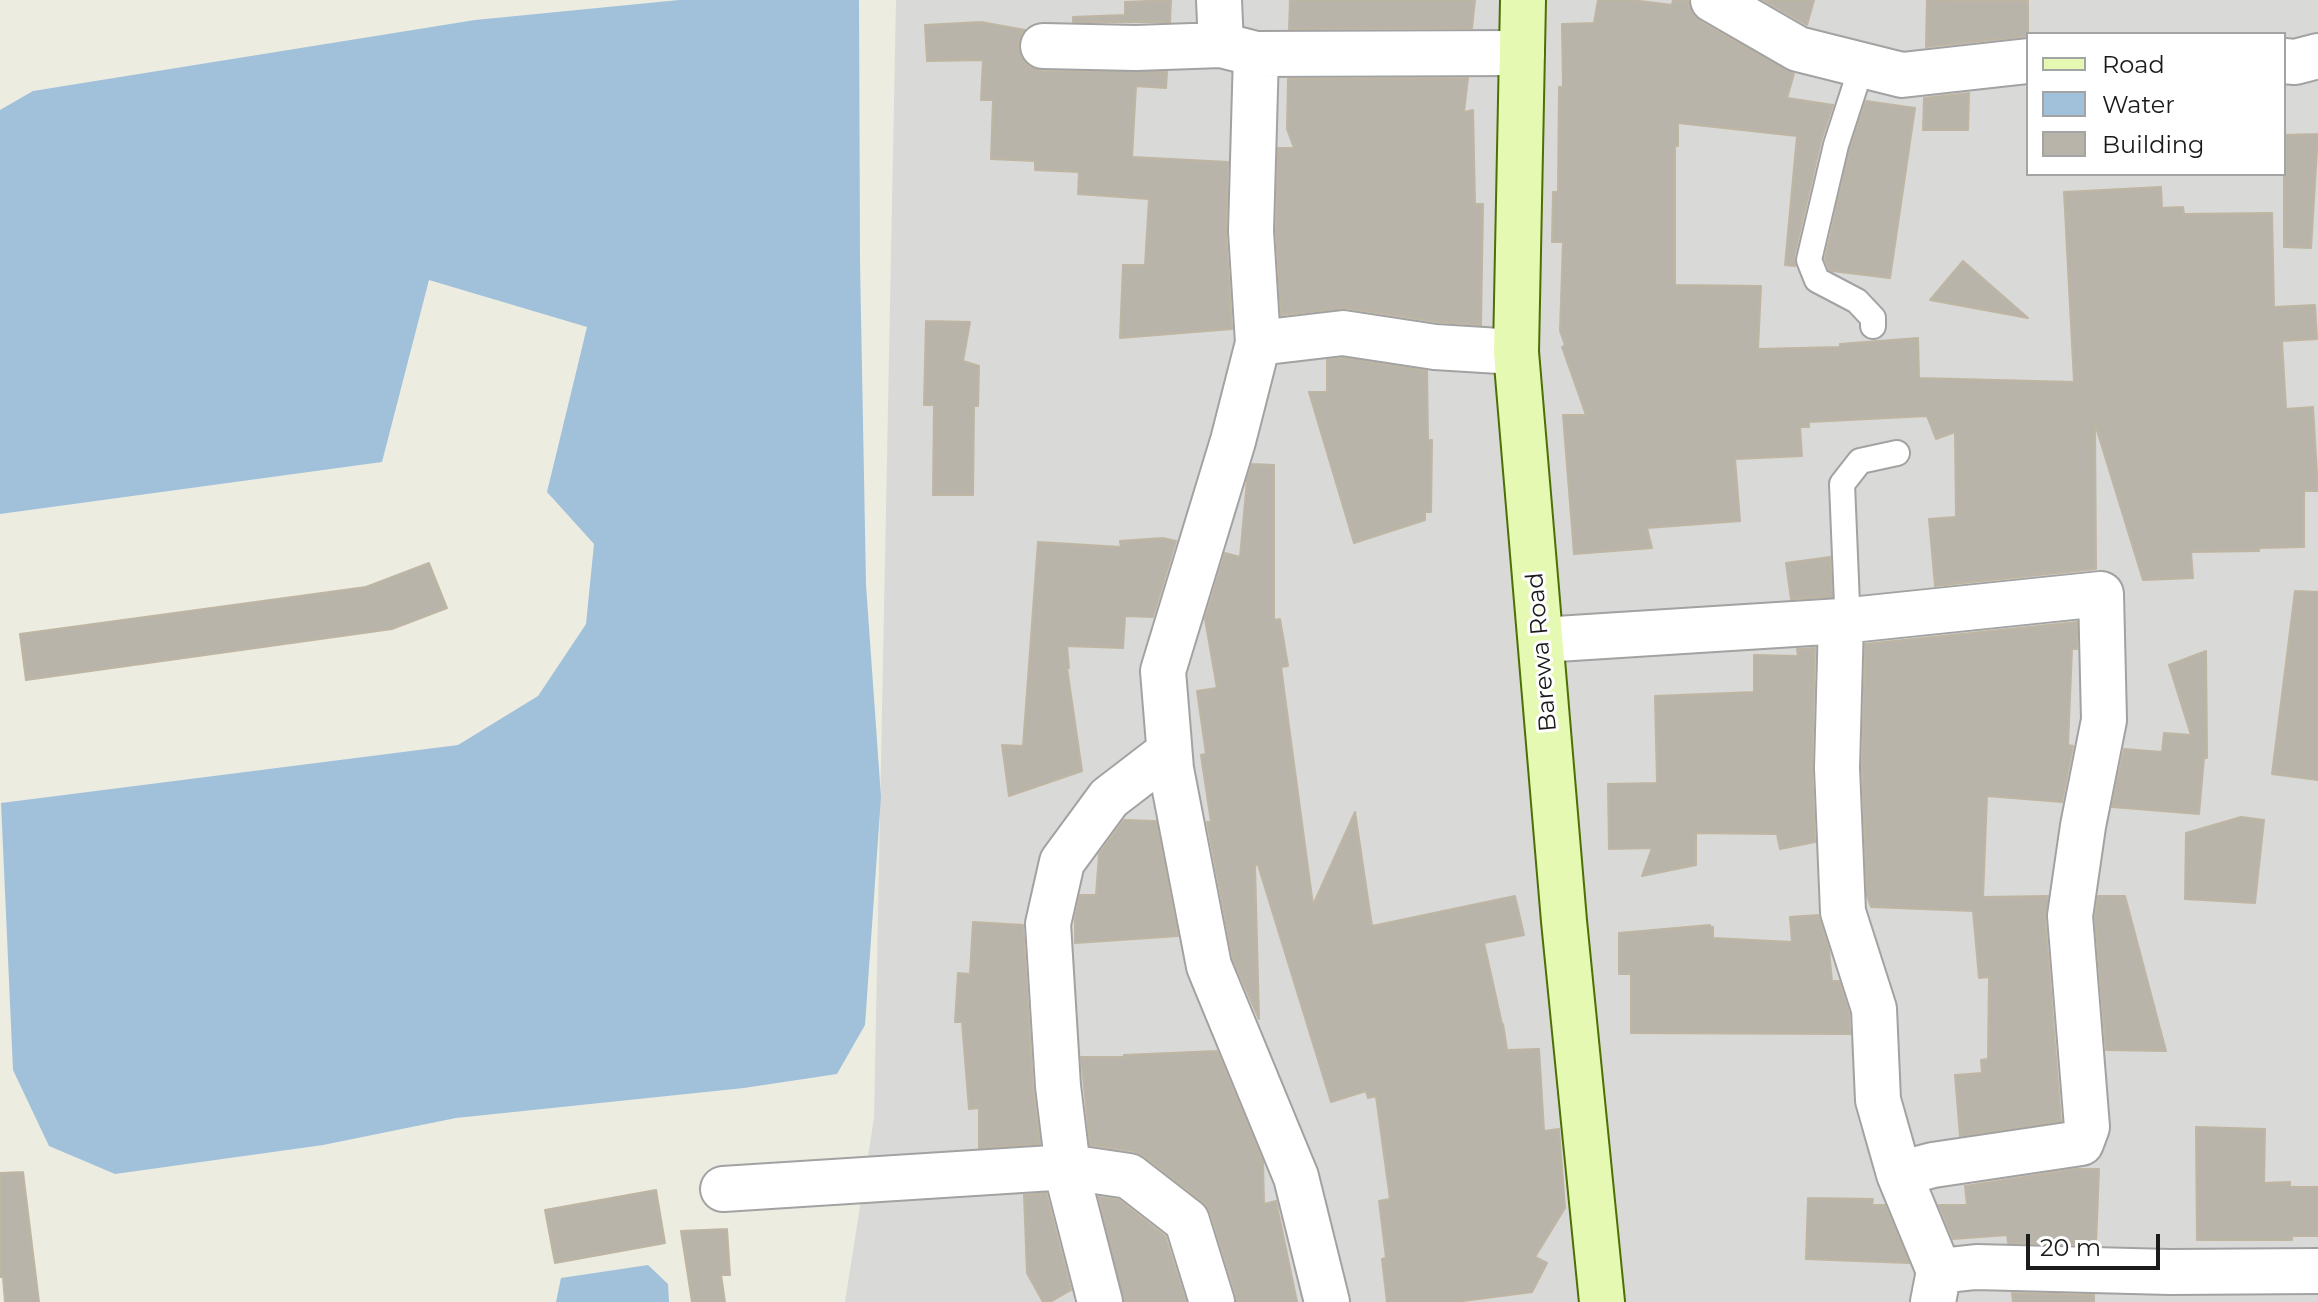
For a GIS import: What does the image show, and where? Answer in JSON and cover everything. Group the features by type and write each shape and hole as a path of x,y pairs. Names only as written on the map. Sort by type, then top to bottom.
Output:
{"main road":[{"name":"Barewa Road","path":"1523,0 1516,352 1564,921 1602,1302"}],"street":[{"path":"1219,0 1238,49 1258,343 1233,441 1163,671 1169,752 1209,966 1296,1177 1327,1302"},
{"path":"1713,0 1798,49 1902,75 2026,61"},
{"path":"1043,46 1522,53"},
{"path":"2286,61 2318,56"},
{"path":"1258,343 1343,333 1435,347 1516,352"},
{"path":"1541,640 1841,621 2101,594 2104,720 2083,826 2070,916 2087,1127 2081,1143 1933,1165 1899,1174"},
{"path":"1841,621 1837,768 1843,912 1874,1009 1878,1100 1936,1286 1976,1267 2109,1271 2318,1271"},
{"path":"1100,1302 1070,1185 1058,1086 1048,924 1062,862 1109,798 1169,752"},
{"path":"723,1189 1068,1167 1129,1176 1187,1221 1212,1302"}],"lane":[{"path":"1862,65 1836,145 1809,260 1817,280 1857,301 1873,318 1873,326"},
{"path":"1841,621 1847,604 1842,484 1860,461 1897,453"}],"shaded area":[{"path":"896,0 2318,0 2318,1302 845,1302 874,1118"}],"water":[{"path":"679,0 859,0 866,585 881,797 865,1025 837,1074 744,1088 456,1118 323,1145 115,1174 49,1146 13,1070 1,803 458,745 538,696 586,624 594,544 547,492 587,327 429,280 382,462 0,514 0,110 33,91 475,20"},
{"path":"648,1265 668,1284 669,1302 556,1302 561,1278"}],"building":[{"path":"1171,0 1170,22 1073,22 1073,17 1125,15 1125,2"},
{"path":"1290,0 1475,0 1472,28 1289,29"},
{"path":"1598,0 1672,5 1673,0 1688,1 1692,13 1701,22 1794,74 1787,98 1833,105 1821,141 1794,257 1795,266 1785,265 1797,136 1678,123 1678,146 1675,146 1675,285 1761,286 1758,349 1840,347 1840,344 1918,338 1919,378 2074,382 2064,192 2161,187 2162,208 2183,207 2184,214 2272,213 2274,307 2315,305 2317,339 2282,341 2286,409 2313,407 2318,491 2304,491 2304,547 2191,552 2193,578 2143,580 2095,424 2096,569 1935,586 1929,519 1956,517 1955,432 1936,439 1927,416 1809,422 1809,427 1800,427 1802,456 1735,459 1740,521 1647,528 1652,548 1574,554 1563,415 1586,415 1562,347 1565,345 1560,331 1563,242 1552,242 1553,192 1558,192 1559,87 1563,87 1562,24 1594,23"},
{"path":"1763,0 1814,0 1807,25"},
{"path":"1927,0 2028,1 2026,36 1926,47"},
{"path":"981,22 1025,30 1018,45 1021,57 1029,67 1042,71 1167,72 1166,88 1136,86 1132,157 1228,162 1226,233 1232,329 1120,338 1123,265 1145,265 1149,199 1078,194 1079,172 1035,170 1035,161 991,159 993,100 981,100 983,60 927,61 925,25"},
{"path":"1468,78 1464,112 1473,110 1475,204 1483,204 1481,325 1346,308 1281,315 1276,231 1278,148 1294,148 1287,129 1288,79"},
{"path":"1969,93 1968,130 1923,130 1924,98"},
{"path":"1866,101 1915,108 1890,278 1832,271 1825,259 1850,149"},
{"path":"2318,134 2311,248 2284,247 2286,135"},
{"path":"1963,261 2028,318 1930,300"},
{"path":"926,321 970,322 963,361 979,366 978,406 974,406 973,495 933,495 934,405 924,405"},
{"path":"1343,358 1427,371 1428,440 1432,440 1431,512 1425,512 1425,520 1354,543 1309,392 1327,392 1327,360"},
{"path":"1252,464 1274,465 1274,620 1280,619 1288,666 1281,667 1313,905 1355,812 1372,926 1515,896 1524,935 1484,943 1507,1050 1539,1049 1544,1131 1559,1129 1565,1208 1535,1257 1547,1263 1532,1292 1455,1302 1387,1302 1382,1259 1386,1258 1379,1201 1390,1199 1376,1096 1368,1098 1366,1091 1331,1102 1258,865 1255,865 1259,1019 1233,959 1207,822 1211,822 1201,755 1206,754 1197,691 1217,688 1205,619 1225,553 1240,557 1247,480"},
{"path":"1163,538 1176,541 1153,617 1125,616 1123,648 1067,646 1067,668 1082,771 1009,796 1002,745 1023,746 1038,542 1121,547 1120,541"},
{"path":"1830,557 1832,597 1791,599 1786,563"},
{"path":"429,563 447,608 392,629 26,680 20,634 366,587"},
{"path":"2295,591 2318,592 2318,780 2272,774"},
{"path":"2077,622 2077,649 2072,649 2068,745 2073,746 2062,802 1987,796 1983,897 2048,896 2045,918 2061,1121 1960,1136 1955,1075 1982,1073 1981,1060 1988,1059 1989,977 1979,978 1973,911 1871,907 1867,896 1862,768 1865,644"},
{"path":"1815,648 1812,767 1815,842 1780,849 1777,834 1696,833 1696,865 1642,876 1652,848 1609,849 1608,784 1657,783 1655,696 1754,692 1754,655 1798,656 1797,649"},
{"path":"2206,651 2207,758 2204,758 2199,814 2112,807 2124,749 2162,752 2164,733 2191,735 2169,665"},
{"path":"2241,817 2264,820 2255,903 2185,899 2186,833"},
{"path":"1124,820 1156,821 1178,936 1075,943 1075,919 1080,895 1096,895 1099,854"},
{"path":"2098,896 2125,896 2166,1051 2106,1050 2095,917"},
{"path":"1818,915 1829,950 1832,981 1839,981 1849,1013 1850,1034 1631,1033 1631,974 1619,974 1619,933 1710,925 1713,927 1713,938 1792,942 1790,917"},
{"path":"973,922 1023,925 1033,1088 1040,1144 979,1148 979,1108 969,1109 962,1022 955,1022 958,973 970,974"},
{"path":"1217,1051 1263,1162 1264,1204 1276,1201 1297,1302 1236,1302 1211,1214 1203,1202 1144,1156 1133,1151 1090,1145 1081,1057"},
{"path":"2196,1127 2265,1129 2264,1183 2290,1182 2290,1187 2318,1187 2318,1236 2292,1236 2292,1240 2197,1240"},
{"path":"2076,1169 2099,1169 2096,1245 2008,1243 2007,1235 1953,1239 1939,1205 1967,1205 1965,1186"},
{"path":"23,1172 39,1302 5,1302 3,1277 0,1277 0,1173"},
{"path":"656,1190 665,1243 555,1263 545,1210"},
{"path":"1046,1193 1071,1290 1050,1302 1043,1302 1027,1273 1024,1195"},
{"path":"1099,1197 1119,1200 1165,1236 1186,1302 1124,1302"},
{"path":"1808,1198 1873,1199 1872,1205 1885,1205 1909,1263 1806,1259"},
{"path":"727,1229 730,1275 721,1275 725,1302 692,1302 681,1231"},
{"path":"2012,1293 2094,1295 2094,1302 2013,1302"}]}
